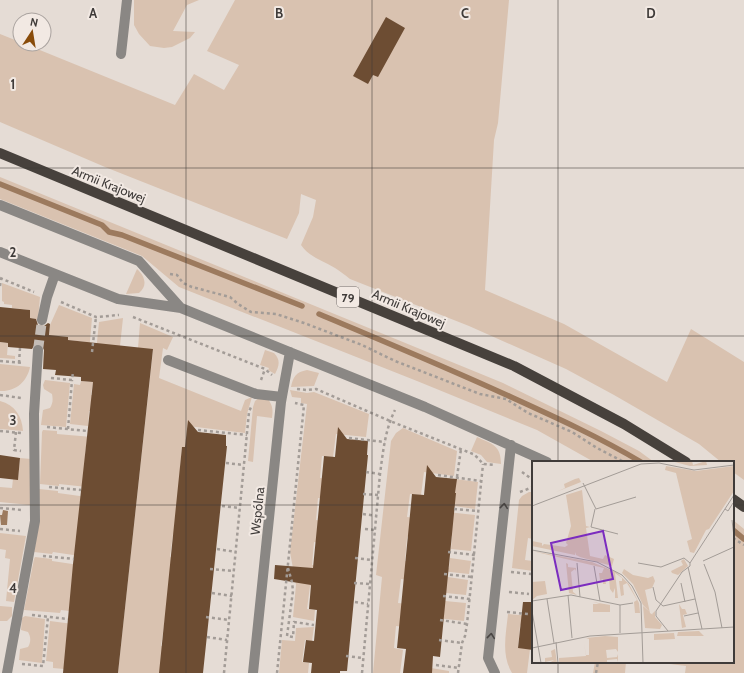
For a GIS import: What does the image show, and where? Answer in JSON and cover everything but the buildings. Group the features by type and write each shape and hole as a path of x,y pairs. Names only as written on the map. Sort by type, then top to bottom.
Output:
{"main road":[{"name":"Armii Krajowej","path":"0,153 514,366 624,424 684,461"},
{"path":"734,500 744,508"}],"street":[{"path":"121,54 127,0"},
{"path":"0,205 139,262 181,308"},
{"path":"0,252 118,299 181,308 401,397 545,461"},
{"path":"42,320 47,297 55,274"},
{"path":"8,668 35,521 35,399 38,350"},
{"name":"Wspólna","path":"253,673 282,400 290,352"},
{"path":"168,360 256,394 282,400"},
{"path":"495,673 488,658 511,445"}],"path":[{"path":"154,278 171,274 177,275 184,283 192,287 230,297 251,312 276,314 304,323 362,345 395,361 480,394 506,399 528,413 572,432 597,448 622,461"},
{"path":"0,286 0,279 96,317 123,315"},
{"path":"128,315 265,369 291,389 316,389 390,421 461,449 478,458 483,464 509,467"},
{"path":"92,352 96,317"},
{"path":"19,363 20,348"},
{"path":"0,361 37,365"},
{"path":"224,673 249,412 265,369"},
{"path":"68,429 73,372"},
{"path":"36,377 72,380"},
{"path":"0,395 35,399"},
{"path":"362,673 380,474 390,421 401,397"},
{"path":"277,673 304,404 282,400"},
{"path":"0,431 68,429 87,431"},
{"path":"198,430 247,435"},
{"path":"349,438 385,442"},
{"path":"458,477 461,449"},
{"path":"226,463 244,465"},
{"path":"458,673 470,599 483,464"},
{"path":"366,472 380,474"},
{"path":"438,475 481,480"},
{"path":"35,486 81,490"},
{"path":"516,496 532,487"},
{"path":"363,494 378,495"},
{"path":"222,506 240,508"},
{"path":"0,508 34,511"},
{"path":"454,508 478,511"},
{"path":"363,514 377,516"},
{"path":"0,529 32,532"},
{"path":"365,529 375,530"},
{"path":"734,539 744,545"},
{"path":"216,550 236,552"},
{"path":"448,552 474,555"},
{"path":"28,554 74,559"},
{"path":"355,558 372,560"},
{"path":"288,566 292,582 292,591 287,636 293,637 294,622 314,625"},
{"path":"210,569 234,571"},
{"path":"508,572 531,574"},
{"path":"444,574 472,577"},
{"path":"354,582 370,584"},
{"path":"506,592 529,594"},
{"path":"212,594 232,596"},
{"path":"443,596 470,599"},
{"path":"355,602 368,604"},
{"path":"505,611 528,614"},
{"path":"18,613 68,619"},
{"path":"8,668 43,666 48,617"},
{"path":"206,617 230,620"},
{"path":"440,620 467,624"},
{"path":"208,637 228,640"},
{"path":"439,640 462,643"},
{"path":"346,656 363,658"},
{"path":"596,673 598,663"},
{"path":"436,665 459,668"}],"shaded area":[{"path":"134,0 199,0 187,5 173,31 195,32 190,38 172,47 164,48 150,46 139,34 134,25"},
{"path":"235,0 509,0 498,123 494,140 485,290 564,324 667,382 691,329 744,362 744,480 734,473 734,461 720,461 699,444 566,369 469,326 350,279 335,268 308,253 301,245 313,217 316,200 301,194 299,213 287,239 105,167 0,122 0,34 12,39 12,52 45,52 175,105 194,74 224,90 239,65 207,51"},
{"path":"0,177 503,383 601,431 639,451 653,461 592,461 537,430 179,287 142,256 0,199"},
{"path":"137,269 144,278 144,287 139,293 126,294"},
{"path":"2,283 40,297 38,320 30,318 30,310 12,308 12,305 4,304 2,301"},
{"path":"59,305 92,318 89,352 86,342 68,340 68,337 58,336 49,339 50,325"},
{"path":"123,318 120,346 96,352 99,322"},
{"path":"140,323 173,337 167,350 163,348 159,378 241,411 245,400 252,397 247,414 245,433 188,426 185,447 182,447 180,468 183,468 176,534 173,534 170,557 174,558 161,646 165,646 160,673 118,673 153,350 138,348"},
{"path":"0,342 8,343 7,355 15,356 15,359 0,358"},
{"path":"265,350 274,353 278,358 278,366 275,374 268,370 269,368 260,365"},
{"path":"0,364 30,367 26,377 20,385 11,390 0,391"},
{"path":"307,370 319,373 314,386 291,387 296,376 300,372"},
{"path":"45,380 70,383 66,427 41,425 43,410 50,408 52,404 52,394 44,389 43,385"},
{"path":"81,381 93,382 91,395 95,395 93,411 89,411 88,426 70,424 74,384 80,385"},
{"path":"290,390 307,393 314,392 369,414 366,437 336,434 333,457 322,456 320,478 329,479 327,499 318,498 316,520 324,521 321,543 314,542 312,565 319,566 317,587 310,586 307,609 315,610 314,621 293,617 296,585 290,552 307,404 301,403 301,398 292,397"},
{"path":"259,398 268,399 272,406 272,418 257,416 253,462 248,461 253,407 255,401"},
{"path":"0,401 14,408 21,421 23,431 0,429"},
{"path":"403,428 457,451 454,476 424,472 421,495 410,494 407,517 416,518 407,538 405,561 412,562 409,580 401,579 398,603 407,604 405,627 396,626 394,648 403,650 400,673 373,673 382,577 376,575 391,441 396,433"},
{"path":"43,430 57,431 57,434 92,437 87,441 85,454 87,487 59,484 59,486 40,484"},
{"path":"477,437 495,446 501,458 501,464 487,462 481,455 471,451"},
{"path":"20,458 31,459 30,505 0,502 0,487 12,488 13,479 18,479"},
{"path":"455,479 478,482 475,509 454,506 453,494"},
{"path":"39,489 87,497 80,556 53,552 52,554 34,552 40,517"},
{"path":"532,492 532,539 528,538 525,560 532,561 532,571 512,568 519,500 522,496"},
{"path":"3,510 8,511 7,525 1,525 0,515 2,515"},
{"path":"447,512 475,515 471,551 451,549 452,536 446,535"},
{"path":"734,521 744,529 744,673 685,673 686,666 662,663 734,663"},
{"path":"0,533 26,536 14,602 6,601 10,559 5,558 6,550 0,549"},
{"path":"35,557 79,565 69,611 61,610 60,613 24,610"},
{"path":"450,558 471,561 469,574 441,571 442,568 449,568"},
{"path":"441,576 468,580 466,595 446,593"},
{"path":"445,601 466,603 464,621 437,618"},
{"path":"0,606 12,607 12,616 7,621 0,621"},
{"path":"508,614 530,616 520,626 518,647 530,649 527,673 512,673 506,659 505,637"},
{"path":"25,616 45,619 42,663 19,660 20,649 28,647 30,641 28,632 21,630 22,618"},
{"path":"50,621 73,624 64,669 53,668 53,662 46,661"},
{"path":"314,627 312,641 305,640 302,662 309,663 308,673 279,673 282,640 295,641 296,628"},
{"path":"595,663 626,663 625,673 593,673"},
{"path":"431,668 449,671 449,673 431,673"}],"waterway":[{"path":"0,184 102,225 109,232 122,235 302,306"},
{"path":"319,314 544,412 639,461"},
{"path":"734,531 744,539"}],"tunnel":[{"path":"38,350 42,320"}]}
